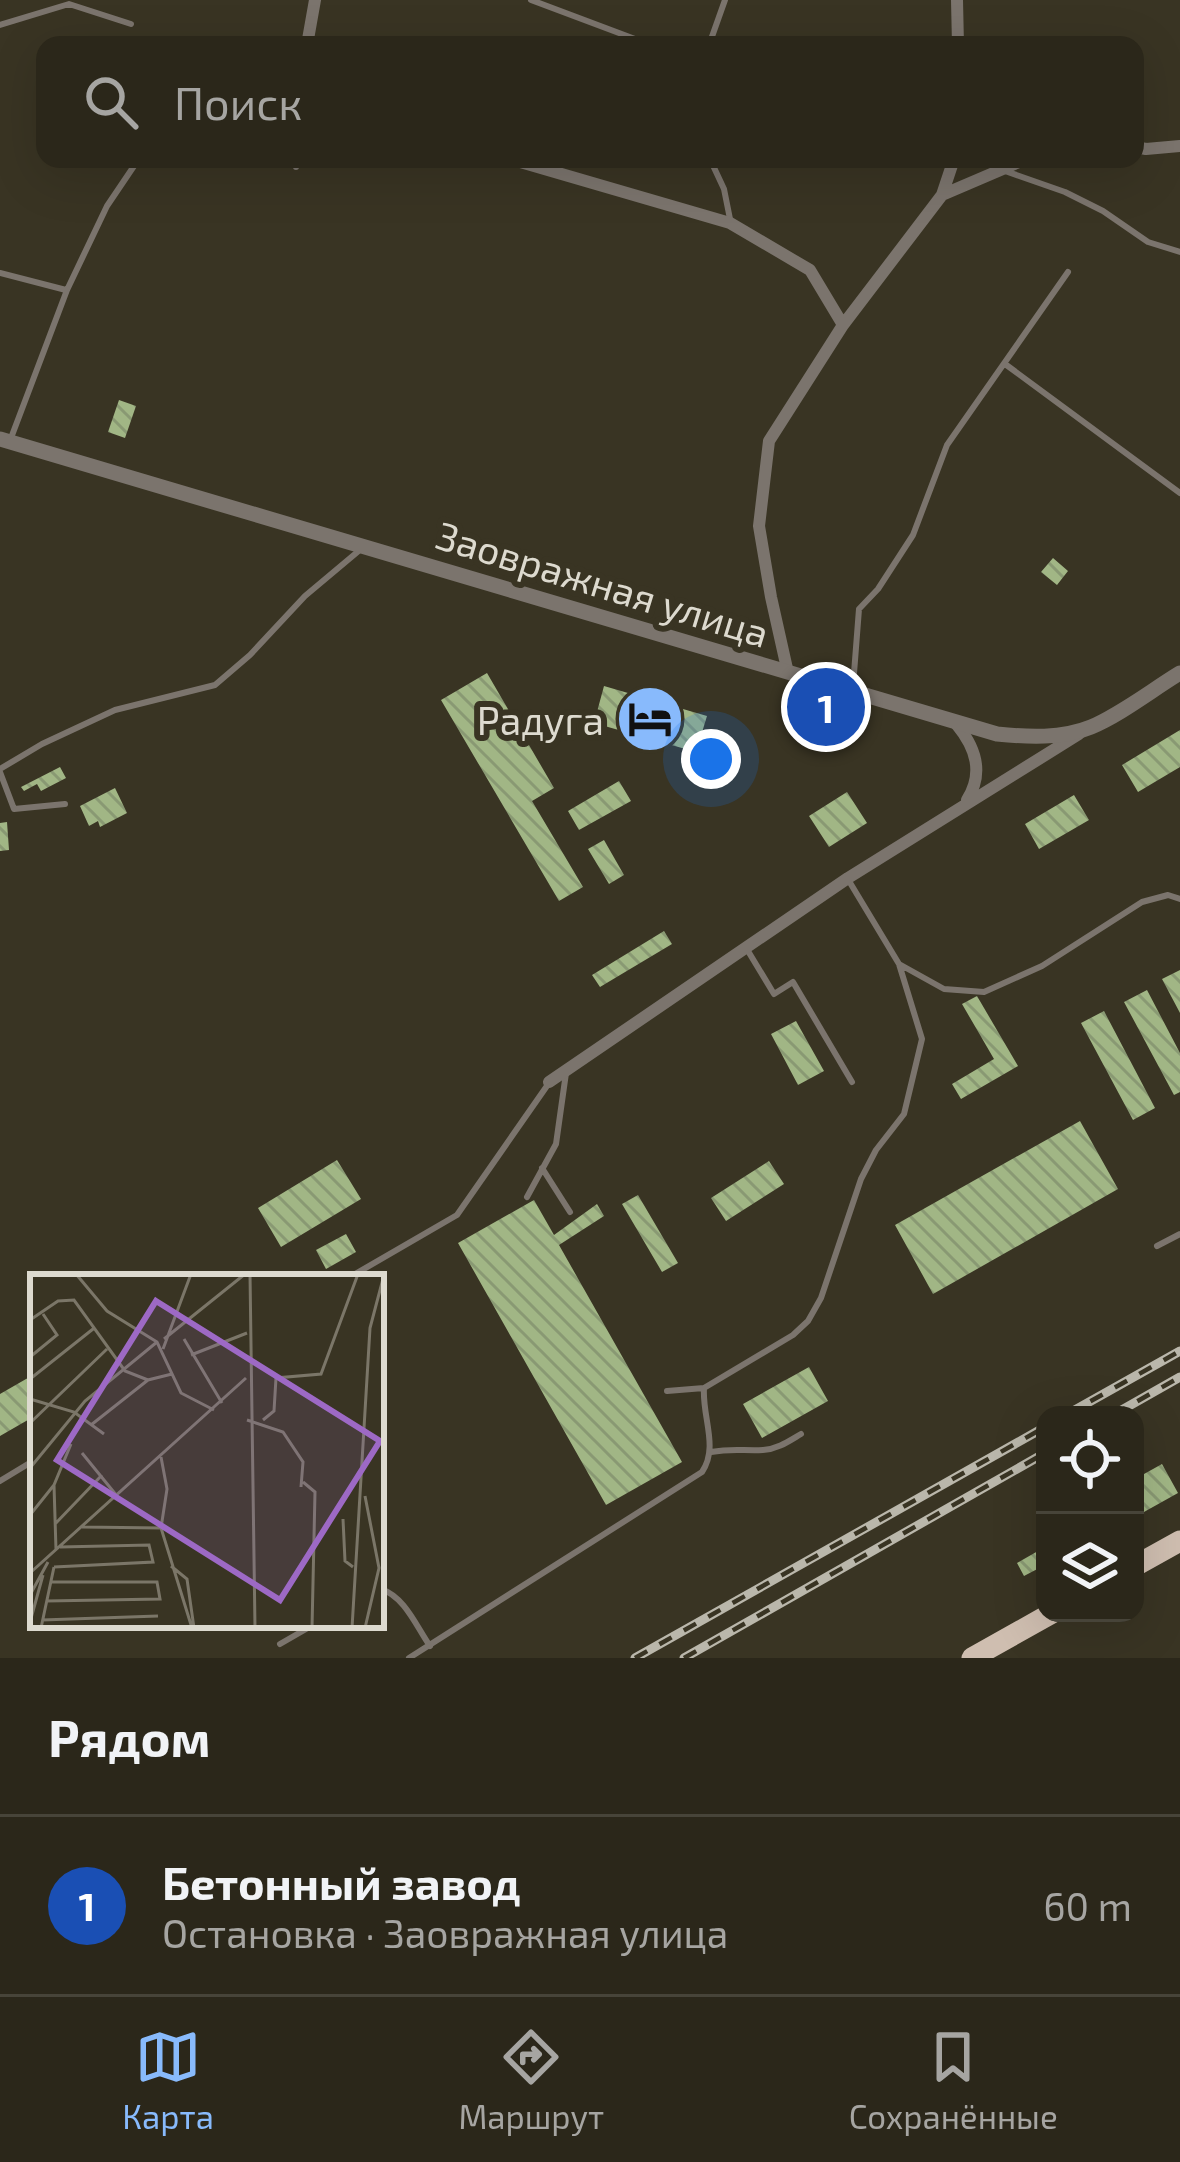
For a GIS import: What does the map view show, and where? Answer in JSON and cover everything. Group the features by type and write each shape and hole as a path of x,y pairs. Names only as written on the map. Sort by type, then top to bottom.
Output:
{"highway":[{"path":"1144,1561 1180,1541"},
{"path":"972,1658 1036,1622"}],"street":[{"path":"309,36 315,0"},
{"path":"957,0 958,36"},
{"path":"1144,148 1180,146"},
{"path":"541,168 730,223 810,270 843,325"},
{"path":"788,673 759,526 769,441 843,325 942,195 951,168"},
{"path":"942,195 1006,168"},
{"name":"Заовражная улица","path":"5,440 997,734 1059,735 1090,727 1180,673"},
{"path":"957,725 976,757 977,776 963,806"},
{"path":"549,1082 848,878 1090,727"}],"lane":[{"path":"531,0 627,36"},
{"path":"712,36 724,0"},
{"path":"0,26 69,4 131,24"},
{"path":"5,440 67,290 107,206 133,168"},
{"path":"714,168 724,189 730,223"},
{"path":"1002,170 1065,192 1148,242 1180,252"},
{"path":"853,692 859,609 913,536 947,445 1068,272"},
{"path":"0,273 67,290"},
{"path":"1004,364 1180,493"},
{"path":"64,804 14,809 0,771 42,744 116,710 215,685 305,596 364,546"},
{"path":"668,1391 704,1388 793,1335 808,1321 861,1179 904,1114 922,1039 899,964 848,878"},
{"path":"899,964 944,989 984,992 1042,966 1142,902 1168,895 1180,899"},
{"path":"746,947 774,994 793,982 852,1082"},
{"path":"527,1197 556,1144 567,1070"},
{"path":"355,1274 457,1215 549,1082"},
{"path":"542,1168 570,1212"},
{"path":"1157,1246 1180,1234"},
{"path":"409,1658 702,1472 711,1452 704,1388"},
{"path":"711,1452 779,1447 801,1434"},
{"path":"0,1480 30,1464"},
{"path":"384,1590 400,1599 430,1646"},
{"path":"280,1644 309,1628"}],"building":[{"path":"119,400 136,406 125,438 108,432"},
{"path":"1053,558 1068,571 1057,585 1041,572"},
{"path":"487,673 554,788 532,801 583,887 559,901 441,700"},
{"name":"Радуга","path":"604,686 707,716 696,752 594,723"},
{"path":"1180,730 1180,767 1138,792 1122,765"},
{"path":"60,767 66,778 41,791 37,784 24,791 21,787"},
{"path":"619,781 631,801 579,830 568,811"},
{"path":"115,788 127,813 100,827 98,821 89,826 80,806"},
{"path":"847,792 867,823 829,847 809,816"},
{"path":"1074,795 1089,820 1039,849 1025,824"},
{"path":"7,822 9,850 0,851 0,823"},
{"path":"604,840 624,875 609,884 588,849"},
{"path":"664,931 672,944 600,987 592,975"},
{"path":"1180,970 1180,1013 1162,979"},
{"path":"1147,990 1180,1053 1180,1092 1174,1095 1124,1002"},
{"path":"977,996 1018,1066 961,1099 952,1084 994,1059 962,1004"},
{"path":"1104,1011 1155,1108 1133,1120 1081,1023"},
{"path":"796,1021 824,1071 798,1085 771,1034"},
{"path":"1080,1121 1118,1189 933,1294 895,1225"},
{"path":"337,1160 361,1199 281,1247 258,1208"},
{"path":"769,1161 784,1184 726,1221 711,1198"},
{"path":"638,1195 678,1263 662,1272 622,1204"},
{"path":"534,1200 554,1235 597,1204 604,1216 559,1245 682,1462 606,1505 458,1243"},
{"path":"346,1234 356,1252 326,1269 316,1250"},
{"path":"809,1367 828,1401 762,1438 743,1404"},
{"path":"30,1377 30,1419 0,1436 0,1394"},
{"path":"1162,1464 1178,1493 1144,1512 1144,1474"},
{"path":"1036,1552 1036,1570 1024,1576 1017,1563"}],"railway":[{"path":"1082,1406 1180,1351"},
{"path":"1129,1406 1180,1377"},
{"path":"635,1658 1036,1432"},
{"path":"684,1658 1036,1458"}],"place":[{"name":"Бетонный завод","path":"826,707"},
{"name":"Радуга","path":"650,719"}]}
